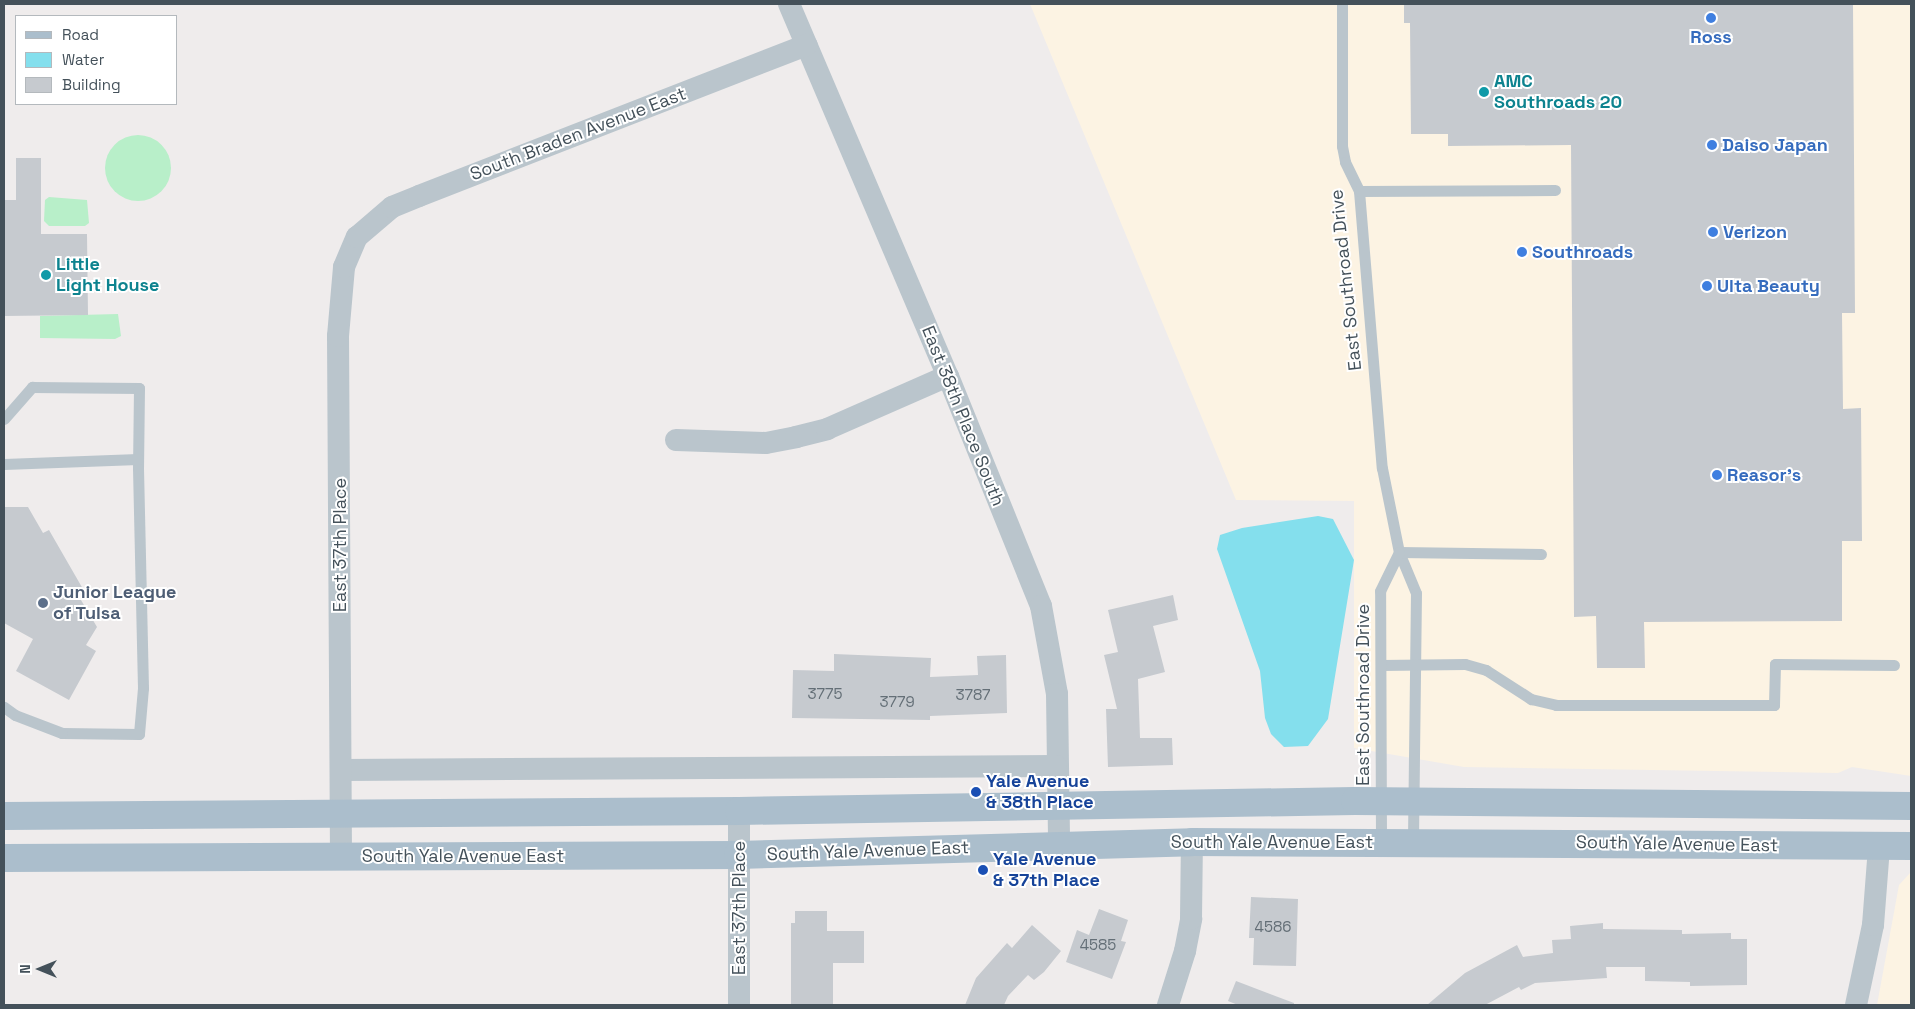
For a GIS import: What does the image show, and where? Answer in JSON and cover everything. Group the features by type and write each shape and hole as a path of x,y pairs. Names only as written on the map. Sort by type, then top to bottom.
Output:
{"main road":[{"path":"4,816 739,811 1381,801 1911,806"},
{"name":"South Yale Avenue East","path":"4,858 738,855 1192,842 1911,846"}],"street":[{"name":"East 38th Place South","path":"789,4 948,376 1041,606 1057,694 1056,766 1059,846"},
{"name":"South Braden Avenue East","path":"357,237 392,207 807,45"},
{"name":"East 37th Place","path":"341,856 339,319 344,267 357,237"},
{"path":"676,440 766,443 796,437 828,428 948,376"},
{"path":"341,770 1056,766"},
{"name":"East 37th Place","path":"739,811 739,1005"},
{"path":"1168,1005 1185,951 1191,919 1192,842"},
{"path":"1856,1005 1873,925 1879,846"}],"lane":[{"name":"East Southroad Drive","path":"1342,4 1342,146 1345,162 1358,191 1382,462 1399,552 1416,593 1413,842"},
{"path":"1358,191 1555,190"},
{"path":"4,419 32,387 139,388 138,459 143,688 139,734 62,733 15,715 4,707"},
{"path":"4,464 138,459"},
{"name":"East Southroad Drive","path":"1381,842 1380,591 1399,552"},
{"path":"1399,552 1541,554"},
{"path":"1381,665 1465,664 1486,670 1531,698 1556,705 1774,705 1775,664 1894,665"}],"shaded area":[{"name":"Southroads","path":"1030,4 1911,4 1911,776 1852,767 1838,773 1464,767 1354,748 1354,501 1236,500"},
{"path":"1911,872 1911,1005 1877,1005 1899,885"}],"green space":[{"path":"138,135 151,138 161,145 168,155 171,168 168,181 161,191 151,198 138,201 125,198 115,191 108,181 105,168 108,155 115,145 125,138"},
{"path":"49,197 87,200 89,223 85,226 49,226 44,221 45,200"},
{"path":"118,314 121,336 115,339 40,338 40,316"}],"water":[{"path":"1318,516 1333,519 1354,560 1328,719 1308,746 1284,747 1271,734 1265,718 1260,671 1217,549 1220,535 1242,528"}],"building":[{"path":"1404,4 1853,4 1855,313 1842,313 1843,409 1861,408 1862,541 1842,541 1842,621 1644,622 1645,668 1597,668 1596,616 1574,617 1571,145 1448,146 1448,134 1411,134 1410,23 1404,23"},
{"name":"Little Light House","path":"16,158 41,158 41,234 87,234 88,315 4,316 4,200 16,200"},
{"name":"Junior League of Tulsa","path":"4,507 28,507 43,533 49,530 87,596 81,600 97,627 86,645 96,651 69,700 16,671 33,639 4,623"},
{"path":"1173,595 1178,620 1153,626 1165,672 1138,679 1140,738 1172,738 1173,765 1108,767 1106,709 1117,709 1104,655 1118,652 1108,610"},
{"path":"834,654 931,658 930,677 978,675 977,656 1006,655 1007,713 930,716 930,720 792,718 793,670 834,671"},
{"path":"1251,897 1298,899 1296,966 1253,965 1254,938 1249,938"},
{"path":"1099,909 1128,920 1121,941 1126,942 1112,979 1066,962 1077,930 1089,935"},
{"path":"795,911 827,911 827,931 864,931 864,963 833,963 833,1005 791,1005 791,923 795,923"},
{"path":"1603,923 1603,929 1682,930 1682,934 1731,933 1731,939 1747,939 1747,985 1690,986 1690,982 1645,981 1645,967 1606,967 1607,978 1535,983 1521,990 1519,987 1485,1005 1427,1005 1465,973 1517,945 1523,957 1553,953 1552,940 1571,939 1570,926"},
{"path":"1032,925 1061,951 1044,972 1034,980 1028,975 1008,996 1004,1005 965,1005 976,978 1007,943 1012,948"},
{"path":"1236,981 1294,1003 1294,1005 1238,1005 1228,1001"}],"place":[{"name":"Ross","path":"1711,18"},
{"name":"AMC Southroads 20","path":"1484,92"},
{"name":"Daiso Japan","path":"1712,145"},
{"name":"Verizon","path":"1713,232"},
{"name":"Southroads","path":"1522,252"},
{"name":"Little Light House","path":"46,275"},
{"name":"Ulta Beauty","path":"1707,286"},
{"name":"Reasor's","path":"1717,475"},
{"name":"Junior League of Tulsa","path":"43,603"},
{"name":"Yale Avenue & 38th Place","path":"976,792"},
{"name":"Yale Avenue & 37th Place","path":"983,870"}]}
